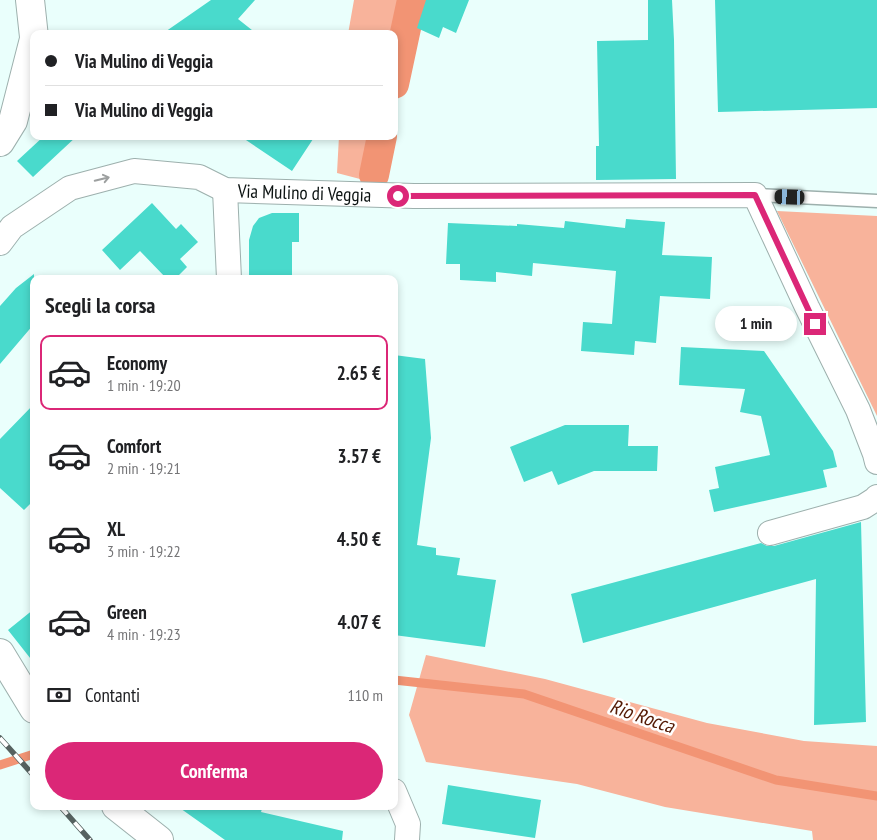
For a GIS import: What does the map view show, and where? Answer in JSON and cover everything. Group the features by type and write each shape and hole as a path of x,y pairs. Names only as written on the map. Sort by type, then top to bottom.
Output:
{"street":[{"path":"30,0 33,30"},
{"path":"0,142 14,121 30,55"},
{"name":"Via Mulino di Veggia","path":"0,243 12,227 70,188 134,171 199,177 224,190 414,196 755,195"},
{"path":"224,190 229,275"},
{"path":"755,195 858,410 877,462"},
{"path":"770,532 863,507 877,497"},
{"path":"0,653 30,702"},
{"path":"398,800 408,824 407,840"},
{"path":"121,810 160,840"}],"lane":[{"name":"Via Mulino di Veggia","path":"755,195 877,201"}],"shaded area":[{"path":"354,0 408,0 398,38 398,30 349,30"},
{"path":"339,140 371,140 360,179 337,173"},
{"path":"777,211 877,216 877,416"},
{"path":"426,655 545,679 707,723 804,741 877,746 877,840 813,840 812,831 665,807 577,784 426,762 409,715"}],"building":[{"path":"211,0 255,0 238,19 252,30 168,30"},
{"path":"426,0 469,0 456,33 443,27 439,38 417,28"},
{"path":"648,0 672,0 676,179 596,180 596,146 599,146 597,41 648,40"},
{"path":"715,0 877,0 877,108 718,112"},
{"path":"40,140 73,140 33,177 17,161"},
{"path":"246,140 312,140 292,171"},
{"path":"152,203 176,229 181,224 198,242 180,259 187,267 179,275 163,275 140,251 120,270 102,250"},
{"path":"272,213 299,213 299,242 292,242 292,275 249,275 249,240 253,226 259,218"},
{"path":"626,219 665,222 662,255 712,257 710,299 660,296 656,343 635,341 634,355 581,351 583,322 612,324 616,271 533,263 532,276 496,272 496,282 460,280 460,264 446,264 448,223 517,226 517,224 564,228 565,221 625,228"},
{"path":"30,277 30,329 0,364 0,306 16,288"},
{"path":"681,347 764,351 833,451 837,467 823,470 827,487 714,512 709,490 719,488 715,467 770,455 761,416 740,412 745,389 679,385"},
{"path":"398,356 425,359 431,438 417,545 436,548 436,555 460,558 457,575 496,580 485,647 398,636"},
{"path":"30,408 30,504 24,510 0,488 0,439"},
{"path":"565,425 629,425 628,446 658,446 657,471 594,471 558,485 552,471 524,482 510,447"},
{"path":"861,522 866,722 814,725 816,579 583,643 571,594 761,543 767,546 774,546"},
{"path":"30,612 30,658 8,630"},
{"path":"448,785 541,800 535,838 442,824"},
{"path":"183,810 262,810 261,812 343,831 342,840 225,840"}],"waterway":[{"path":"398,65 412,0"},
{"path":"374,175 381,140"},
{"name":"Rio Rocca","path":"398,680 524,694 776,780 877,796"},
{"name":"Rio Rocca","path":"0,765 30,755"}],"railway":[{"path":"0,738 30,772"},
{"path":"64,810 90,840"}],"route":[{"path":"398,196 755,195 815,324"}]}
